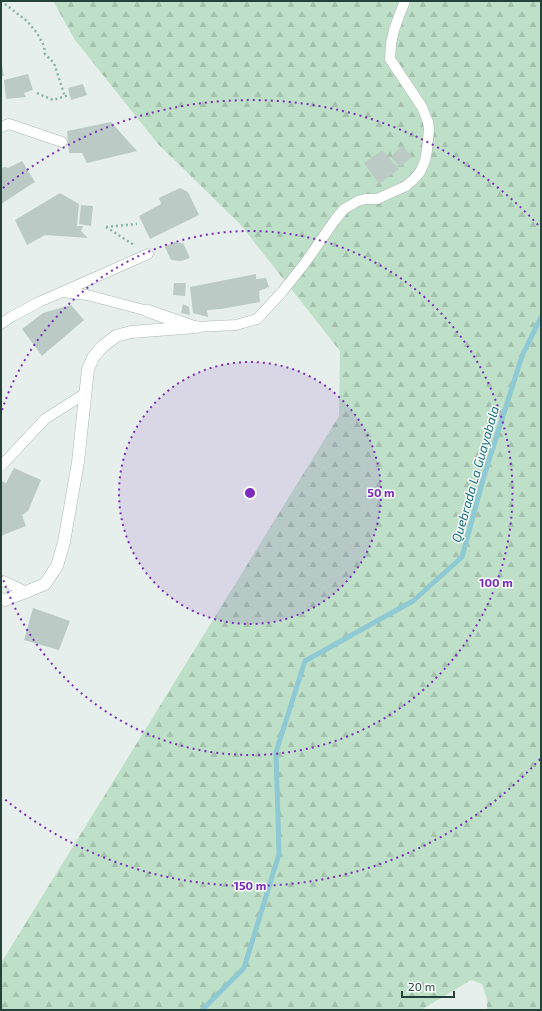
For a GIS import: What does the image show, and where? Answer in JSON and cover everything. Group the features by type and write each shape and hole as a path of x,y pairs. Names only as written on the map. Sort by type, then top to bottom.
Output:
{"street":[{"path":"148,310 196,327"},
{"path":"1,599 5,600 45,584 57,566 64,542 77,469 88,369 94,356 103,346 116,336 131,332 196,327"}],"lane":[{"path":"196,327 236,325 256,319 282,292 344,210 358,201 365,199 377,199 406,186 420,172 425,161 427,150 429,129 428,122 422,107 390,59 394,30 405,1"},
{"path":"1,127 9,124 62,142"},
{"path":"1,324 39,302 148,254"},
{"path":"62,292 87,295 148,310"},
{"path":"1,466 45,420 86,393"},
{"path":"1,580 26,592"}],"path":[{"path":"1,1 27,21 37,33 44,46 45,54 54,63 65,97"},
{"path":"37,93 53,100 68,95"},
{"path":"137,224 106,227 148,254"}],"green space":[{"path":"53,1 541,1 541,1010 487,1010 487,999 482,984 471,980 421,1010 1,1010 1,963 339,416 340,351 240,224 158,144 75,40"}],"building":[{"path":"2,65 4,76 1,76"},
{"path":"28,74 33,90 24,93 26,97 6,99 4,80"},
{"path":"83,84 87,95 71,100 68,88"},
{"path":"111,122 137,151 87,163 82,153 69,153 67,131"},
{"path":"402,145 412,157 400,167 391,157"},
{"path":"382,150 399,169 379,184 364,163"},
{"path":"22,161 35,182 1,204 1,168 8,168"},
{"path":"180,188 188,192 199,215 150,239 139,216 161,204 159,198"},
{"path":"60,193 79,204 77,226 83,226 81,231 88,238 45,235 27,245 15,220"},
{"path":"81,205 93,206 91,226 79,224"},
{"path":"174,242 183,243 190,258 181,261 171,260 165,247"},
{"path":"256,274 256,279 266,278 269,287 259,291 260,302 207,310 208,317 193,313 190,287"},
{"path":"174,283 186,283 185,296 173,295"},
{"path":"183,304 189,307 190,315 181,313"},
{"path":"71,305 84,320 42,356 22,329 43,313"},
{"path":"14,468 41,480 28,511 22,515 26,526 1,536 1,481 6,483"},
{"path":"33,608 70,621 59,650 24,640"}],"waterway":[{"name":"Quebrada La Guayabala","path":"202,1010 244,968 279,854 276,752 305,661 413,601 462,557 484,476 522,356 541,317"}]}
